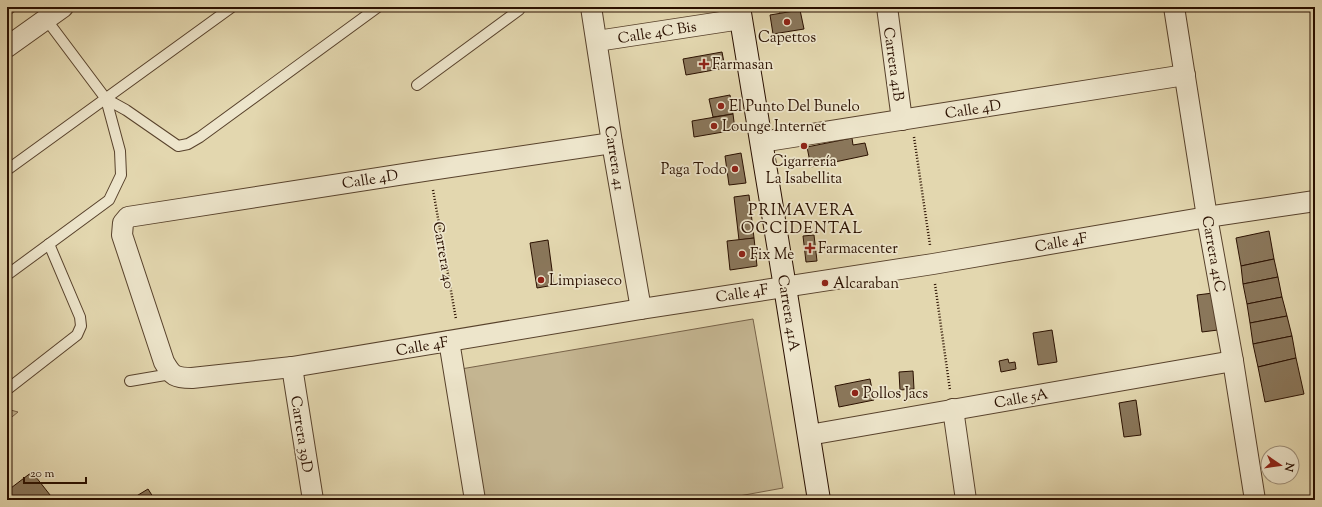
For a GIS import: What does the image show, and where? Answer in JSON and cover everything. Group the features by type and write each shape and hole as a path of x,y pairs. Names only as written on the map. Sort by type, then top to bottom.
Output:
{"street":[{"path":"7,47 63,7"},
{"name":"Carrera 41","path":"591,7 612,143 641,309"},
{"name":"Carrera 41B","path":"887,7 902,120"},
{"name":"Carrera 41C","path":"1174,7 1207,217 1233,361 1255,500"},
{"name":"Calle 4C Bis","path":"597,41 740,13"},
{"name":"Carrera 41A","path":"740,13 809,434 815,499"},
{"name":"Calle 4D","path":"761,142 1185,75"},
{"name":"Calle 4D","path":"171,374 164,362 125,226 430,170 612,143"},
{"name":"Calle 4F","path":"171,374 181,378 192,378 292,367 641,309 933,264 1207,217 1315,201"},
{"path":"454,340 475,500"},
{"name":"Calle 5A","path":"809,434 1233,361"},
{"name":"Carrera 39D","path":"292,367 313,500"},
{"path":"952,409 966,500"}],"lane":[{"path":"7,170 232,7"},
{"path":"106,99 126,110 178,146 188,144 200,137 378,7"},
{"path":"417,85 519,10 521,7"},
{"path":"7,275 109,200 121,175 120,151 106,99 46,19"},
{"path":"9,388 77,335 81,326 80,317 49,244"},
{"path":"130,381 171,374"}],"path":[{"name":"Carrera 40","path":"430,170 454,340"}],"shaded area":[{"path":"7,7 21,7 7,17"},
{"path":"753,319 783,488 717,500 481,500 461,369"},
{"path":"7,409 18,412 7,421"}],"building":[{"path":"778,7 800,7 800,10 779,12"},
{"name":"Capettos","path":"800,10 804,29 773,34 770,15"},
{"name":"Farmasan","path":"722,52 725,68 686,75 683,59"},
{"name":"El Punto Del Bunelo","path":"730,95 733,114 713,117 709,99"},
{"name":"Lounge Internet","path":"733,114 735,130 694,137 692,121"},
{"path":"852,138 853,145 865,143 868,155 811,167 807,147"},
{"name":"Paga Todo","path":"741,153 746,183 729,185 725,156"},
{"path":"749,195 754,238 739,240 734,197"},
{"path":"1269,231 1274,259 1241,266 1236,238"},
{"name":"Farmacenter","path":"814,235 817,261 806,262 803,236"},
{"name":"Fix Me","path":"754,238 757,266 730,270 727,241"},
{"path":"548,240 554,285 537,288 530,243"},
{"path":"1274,259 1278,277 1243,284 1241,266"},
{"path":"1278,277 1282,297 1247,304 1243,284"},
{"path":"1213,293 1218,330 1202,332 1197,295"},
{"path":"1282,297 1287,316 1250,323 1247,304"},
{"path":"1287,316 1292,336 1253,344 1250,323"},
{"path":"1052,330 1057,362 1038,365 1033,333"},
{"path":"1292,336 1296,358 1258,367 1253,344"},
{"path":"1296,358 1304,394 1265,402 1258,367"},
{"path":"1008,359 1009,363 1015,362 1016,369 1001,372 999,361"},
{"path":"913,371 914,389 900,390 899,372"},
{"name":"Pollos Jacs","path":"870,379 874,400 839,407 835,386"},
{"path":"1136,400 1141,435 1124,437 1119,403"},
{"path":"32,472 54,500 7,500 7,491"},
{"path":"148,489 155,500 130,500"}],"place":[{"name":"Capettos","path":"787,22"},
{"name":"Farmasan","path":"704,64"},
{"name":"El Punto Del Bunelo","path":"721,106"},
{"name":"Lounge Internet","path":"714,126"},
{"name":"Cigarrería La Isabellita","path":"804,146"},
{"name":"Paga Todo","path":"735,169"},
{"name":"Farmacenter","path":"810,248"},
{"name":"Fix Me","path":"742,254"},
{"name":"Limpiaseco","path":"541,280"},
{"name":"Alcaraban","path":"825,283"},
{"name":"Pollos Jacs","path":"855,393"}],"district":[{"name":"PRIMAVERA OCCIDENTAL","path":"802,218"}]}
